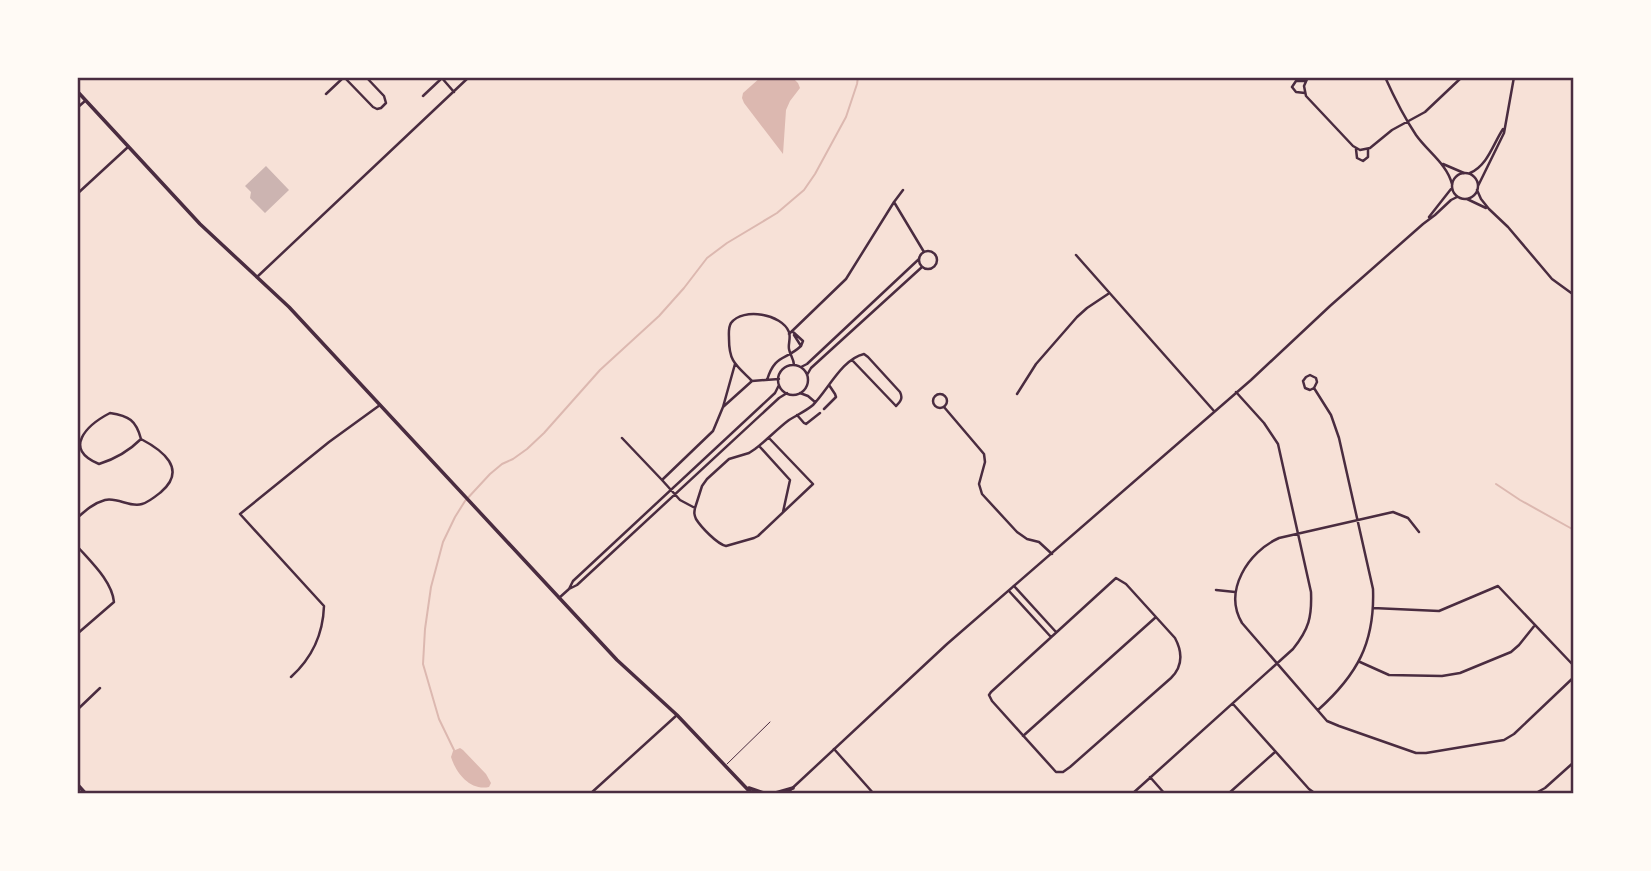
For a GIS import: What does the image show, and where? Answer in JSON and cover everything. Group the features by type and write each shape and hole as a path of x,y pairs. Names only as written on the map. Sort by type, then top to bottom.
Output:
{"main road":[{"path":"77,91 200,224 289,307 617,660 677,715 751,794"},
{"path":"77,784 85,794"},
{"path":"745,786 769,794 793,788"}],"street":[{"path":"326,94 344,77 372,107 382,108 386,104 385,98 366,77"},
{"path":"257,277 469,77"},
{"path":"1385,77 1407,122 1450,177 1457,197"},
{"path":"1356,149 1368,149 1392,130 1425,112 1462,77"},
{"path":"1466,199 1473,196 1501,141 1514,77"},
{"path":"423,96 441,78 453,92"},
{"path":"1305,93 1307,79 1295,81 1292,87 1296,92 1305,93 1356,149 1357,158 1363,161 1367,158 1368,149"},
{"path":"77,108 85,100"},
{"path":"786,794 947,644 1236,392 1428,219 1445,199 1456,177 1475,171 1481,166 1505,126"},
{"path":"77,194 128,147"},
{"path":"1440,163 1475,178 1481,199 1489,209 1552,279 1574,295"},
{"path":"794,365 789,346 791,333 846,279 903,190"},
{"path":"1428,219 1457,197 1489,209"},
{"path":"894,202 924,252"},
{"path":"801,367 924,252"},
{"path":"808,396 807,376 811,368 922,267 931,268 936,262 932,253 924,252"},
{"path":"1076,256 1213,411"},
{"path":"919,259 922,267"},
{"path":"1017,394 1036,364 1077,317 1109,293"},
{"path":"752,381 730,356 729,328 738,317 746,314 775,318 803,341 791,354 775,363 767,380"},
{"path":"789,346 798,339"},
{"path":"769,438 813,484 754,538 721,545 694,516 702,486 729,459 759,447 769,438 788,421 815,402 852,360 861,354 868,357 900,392 901,402 896,406 852,360"},
{"path":"662,480 713,430 723,407 735,364"},
{"path":"569,589 573,581 775,393 780,372 784,368 794,365 801,367 807,376"},
{"path":"1310,375 1316,378 1314,388 1305,388 1303,381 1310,375"},
{"path":"723,407 752,381 779,379"},
{"path":"779,385 787,393 800,393 815,402"},
{"path":"824,409 835,397 828,385"},
{"path":"800,393 806,387"},
{"path":"1314,388 1331,415 1339,438 1373,589 1371,626 1360,662 1335,694 1318,710"},
{"path":"1132,794 1278,664 1301,639 1308,626 1311,592 1278,444 1264,423 1236,392"},
{"path":"559,598 577,585 787,393"},
{"path":"291,677 315,647 322,628 324,606 240,514 380,405"},
{"path":"944,407 984,453 985,462 979,484 982,494 1017,532 1027,539 1039,541 1052,554"},
{"path":"77,517 102,500 114,499 131,505 141,505 167,487 173,475 171,463 163,453 141,439 134,422 124,415 110,413 91,425 82,436 81,447 89,460 99,464 133,448 141,439"},
{"path":"797,415 806,424 820,413"},
{"path":"622,438 683,502 695,508"},
{"path":"759,447 790,480 783,512"},
{"path":"1419,532 1408,518 1393,512 1279,538 1265,546 1249,564 1234,592 1235,608 1242,623 1328,721 1416,753 1504,740 1522,727 1574,677"},
{"path":"77,546 104,579 113,594 114,602 77,634"},
{"path":"1116,578 1126,584 1179,646 1181,663 1171,678 1063,772 1056,772 989,695 990,691 1056,632 1116,578"},
{"path":"1014,586 1056,632"},
{"path":"1373,608 1439,611 1498,586 1574,666"},
{"path":"1216,590 1234,592"},
{"path":"1009,591 1051,637"},
{"path":"1023,736 1156,617"},
{"path":"1360,662 1389,676 1442,676 1460,673 1511,652 1535,625"},
{"path":"77,710 100,688"},
{"path":"1233,704 1316,794"},
{"path":"590,794 677,715"},
{"path":"834,749 874,794"},
{"path":"1228,794 1275,751"},
{"path":"1534,794 1545,788 1574,762"},
{"path":"1150,777 1165,794"}],"lane":[{"path":"725,765 770,722"}],"shaded area":[{"path":"761,77 792,77 800,88 786,110 783,154 742,98 743,93"},
{"path":"460,748 486,774 491,783 489,787 476,786 460,775 451,757 453,751"}],"building":[{"path":"266,166 289,190 265,213 250,198 251,192 245,186"}],"waterway":[{"path":"454,750 439,719 423,664 431,587 443,542 455,517 465,501 490,474 527,449 600,370 659,316 707,258 777,213 804,190 846,117 858,77"},
{"path":"1496,484 1574,530"}]}
